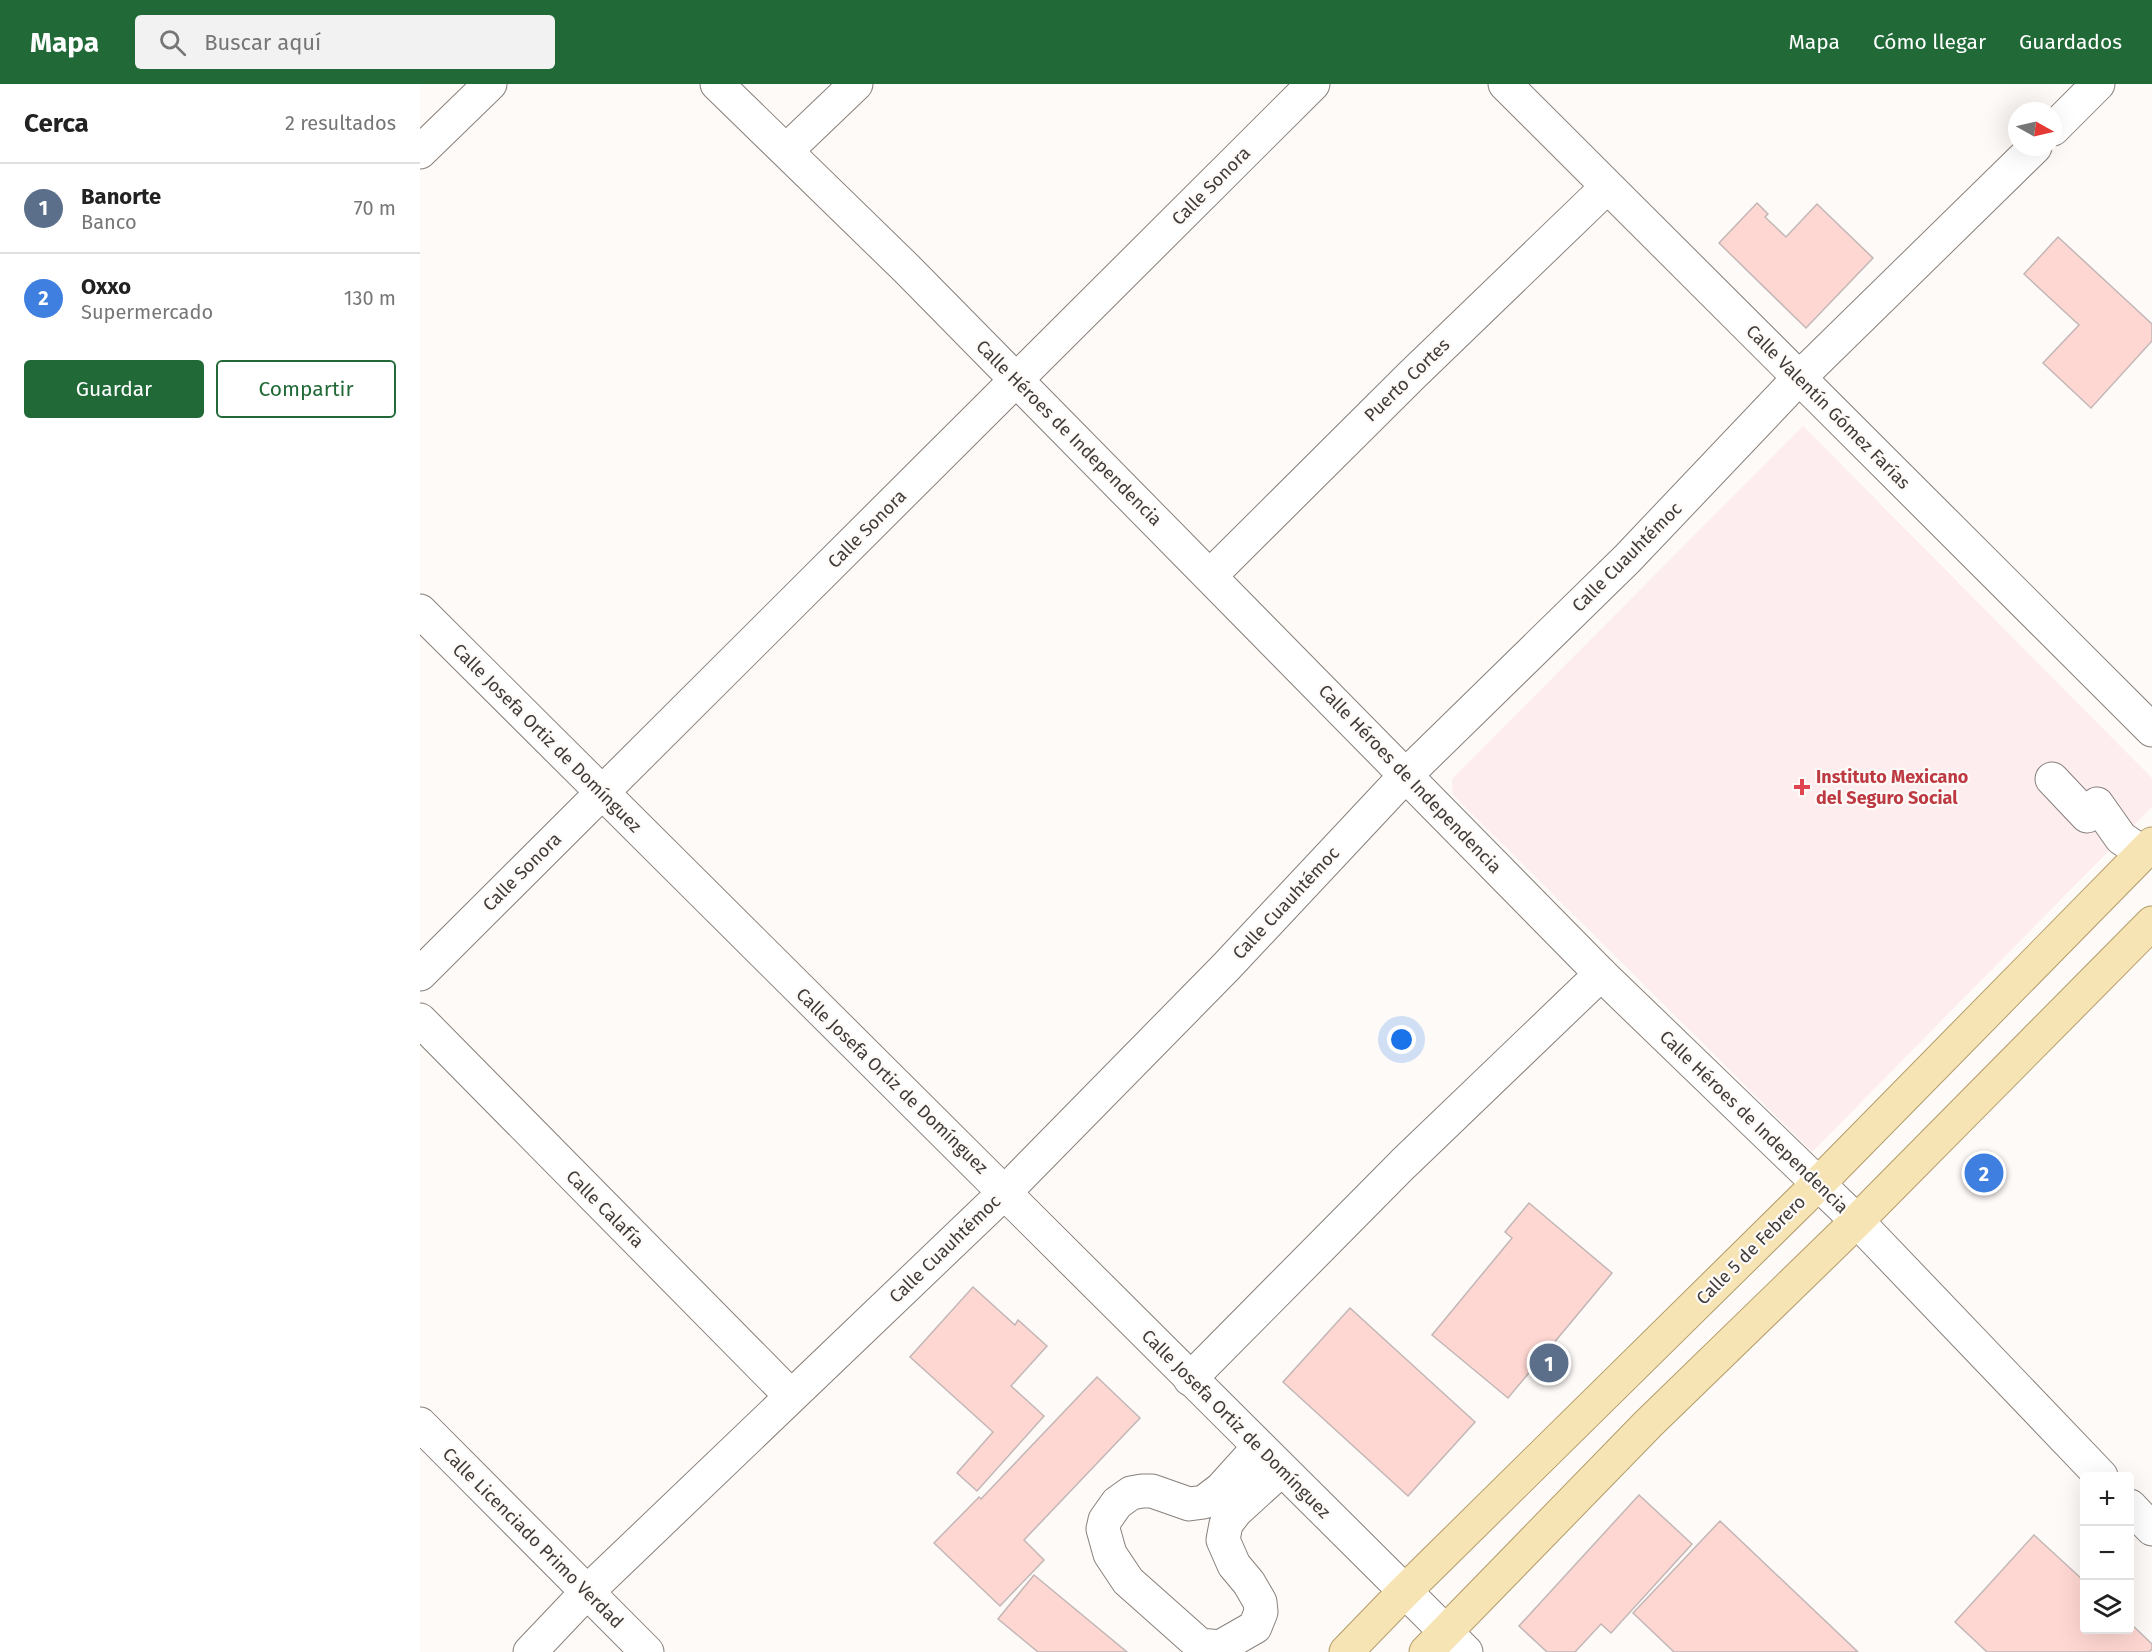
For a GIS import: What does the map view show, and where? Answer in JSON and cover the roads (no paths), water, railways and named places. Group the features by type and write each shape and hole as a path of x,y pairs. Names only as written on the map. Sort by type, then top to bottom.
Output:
{"main road":[{"name":"Calle 5 de Febrero","path":"1346,1652 1819,1183 2147,849"},
{"path":"1446,1645 1648,1424 1857,1221 2152,923"}],"street":[{"path":"420,152 490,84"},
{"name":"Calle Héroes de Independencia","path":"717,84 908,269 1601,974 1857,1221 2096,1472"},
{"path":"787,150 856,84"},
{"name":"Calle Sonora","path":"420,974 1313,84"},
{"name":"Calle Valentín Gómez Farías","path":"1505,84 2152,730"},
{"path":"2062,120 2098,84"},
{"name":"Calle Cuauhtémoc","path":"530,1652 587,1592 1005,1192 1226,967 1406,775 1627,559 1799,378 2026,156"},
{"name":"Puerto Cortes","path":"1211,575 1411,376 1607,187"},
{"name":"Calle Josefa Ortiz de Domínguez","path":"420,611 1404,1592 1446,1645"},
{"path":"2052,779 2087,816 2097,804 2121,838 2147,849"},
{"path":"1190,1379 1403,1164 1601,974"},
{"name":"Calle Calafía","path":"420,1020 791,1396"},
{"name":"Calle Licenciado Primo Verdad","path":"420,1424 647,1652"},
{"path":"1270,1458 1226,1524 1223,1540 1234,1565 1249,1583 1260,1602 1261,1612 1255,1627 1220,1647 1200,1645 1128,1581 1110,1554 1103,1529 1105,1520 1117,1503 1131,1493 1142,1491 1152,1491 1189,1504 1204,1502 1270,1458"},
{"path":"2134,1510 2152,1528"}],"place":[{"name":"Instituto Mexicano del Seguro Social","path":"1802,787"},
{"name":"Oxxo","path":"1984,1173"},
{"name":"Banorte","path":"1549,1363"}]}
